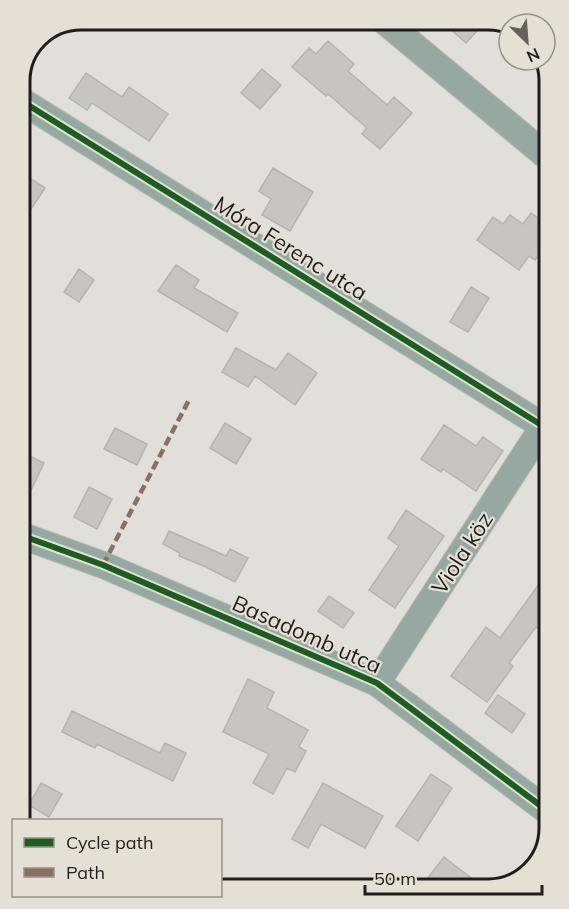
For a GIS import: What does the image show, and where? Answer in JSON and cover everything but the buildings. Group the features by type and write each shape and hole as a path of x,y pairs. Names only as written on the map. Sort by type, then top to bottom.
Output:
{"street":[{"path":"395,30 539,150"},
{"name":"Móra Ferenc utca","path":"30,112 539,420"},
{"name":"Viola köz","path":"378,683 539,433"},
{"name":"Basadomb utca","path":"30,539 103,565 378,683 539,804"}],"marked path":[{"path":"103,565 190,398"}],"cycle path":[{"path":"30,106 539,424"},
{"path":"30,539 103,565 377,683 539,804"}]}
